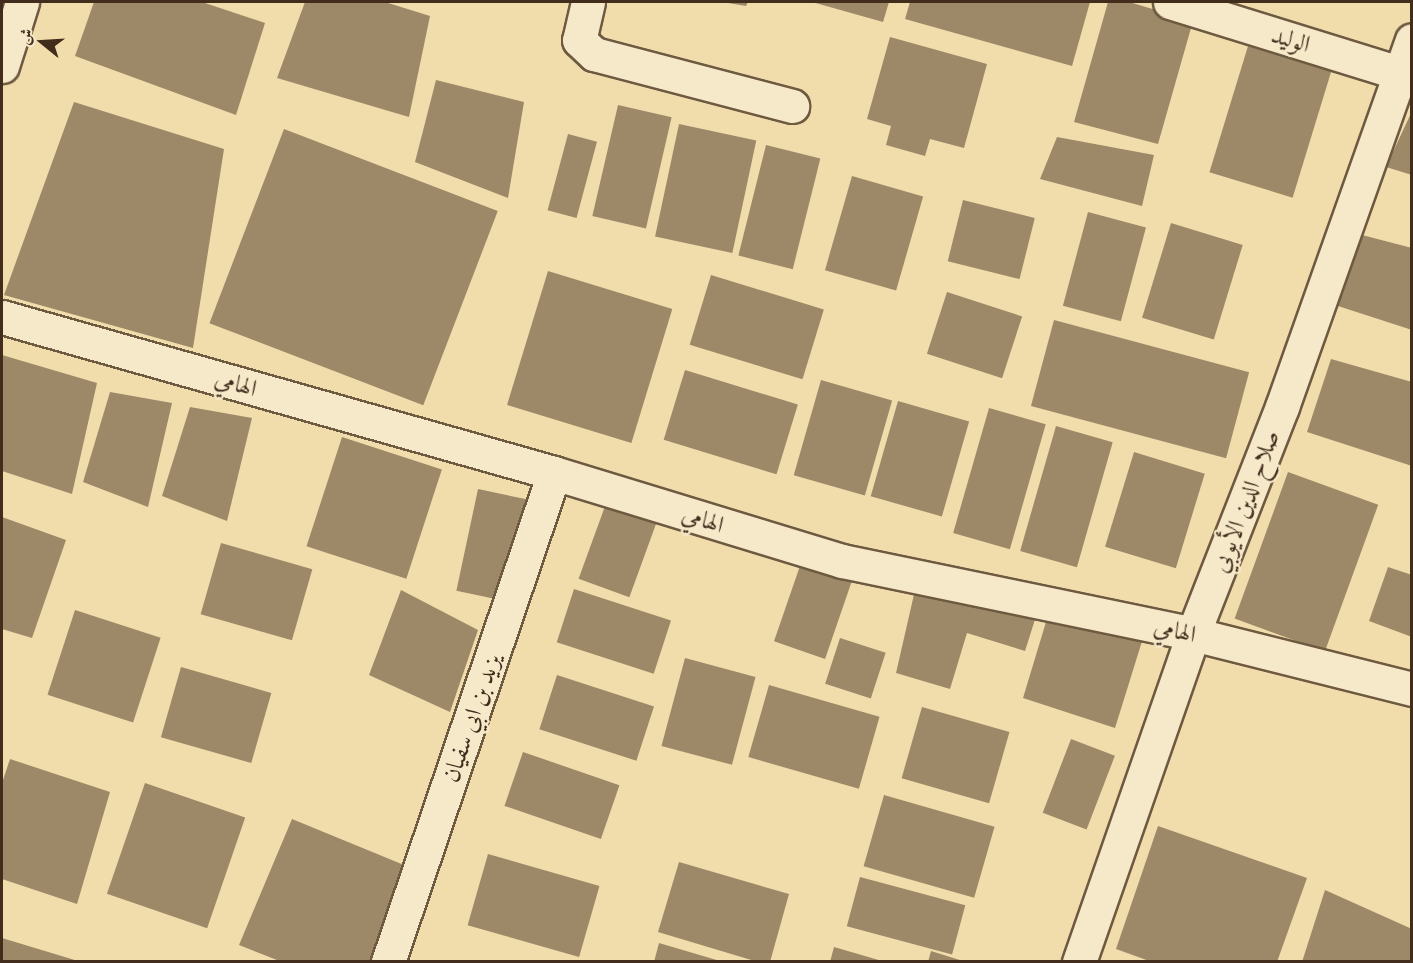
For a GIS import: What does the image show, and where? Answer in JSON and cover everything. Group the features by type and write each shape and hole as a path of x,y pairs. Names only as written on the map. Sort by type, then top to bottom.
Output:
{"street":[{"path":"2,66 22,2"},
{"path":"588,2 579,40 594,54 792,106"},
{"name":"الوليد","path":"1170,2 1405,75"},
{"name":"صلاح الدين الأيوبي","path":"1079,962 1193,634 1282,407 1405,75 1412,40"},
{"name":"الهامي","path":"2,317 554,473 842,561 1193,634 1412,689"},
{"name":"يزيد بن ابي سفيان","path":"388,962 554,473"}],"building":[{"path":"94,2 202,2 265,23 236,115 75,56"},
{"path":"305,2 385,2 430,16 409,117 277,78"},
{"path":"722,2 748,2 746,6"},
{"path":"812,2 889,2 883,22"},
{"path":"910,2 1090,2 1072,66 905,19"},
{"path":"1108,2 1129,2 1193,21 1158,144 1074,122"},
{"path":"890,37 987,64 964,148 930,139 925,156 886,145 891,126 867,119"},
{"path":"1248,46 1331,71 1293,198 1209,172"},
{"path":"436,80 524,102 508,198 415,162"},
{"path":"74,102 224,149 193,348 4,295"},
{"path":"618,105 672,117 646,228 592,216"},
{"path":"1412,111 1412,175 1386,167"},
{"path":"679,124 756,140 732,253 655,236"},
{"path":"284,129 498,211 423,405 209,323"},
{"path":"568,134 597,142 577,218 548,210"},
{"path":"1057,137 1154,155 1142,206 1040,179"},
{"path":"766,145 820,159 793,269 738,256"},
{"path":"852,176 923,196 896,291 825,270"},
{"path":"963,200 1035,218 1020,279 948,261"},
{"path":"1088,212 1146,228 1121,321 1063,306"},
{"path":"1171,223 1243,245 1214,340 1142,318"},
{"path":"1362,235 1412,248 1412,330 1338,306"},
{"path":"548,271 672,309 631,443 507,405"},
{"path":"711,275 824,309 803,379 690,345"},
{"path":"947,292 1022,316 1002,378 927,354"},
{"path":"1054,320 1249,372 1226,458 1031,406"},
{"path":"2,355 97,383 72,494 2,471"},
{"path":"1331,359 1412,382 1412,466 1307,432"},
{"path":"685,370 798,404 777,474 664,440"},
{"path":"821,380 892,400 865,496 794,475"},
{"path":"110,392 172,403 148,507 83,482"},
{"path":"898,401 969,421 942,517 871,496"},
{"path":"190,407 252,418 227,521 162,496"},
{"path":"989,408 1046,424 1010,549 953,533"},
{"path":"1056,426 1113,442 1077,567 1020,551"},
{"path":"342,437 442,469 406,579 306,546"},
{"path":"1134,452 1205,474 1176,568 1105,547"},
{"path":"1288,472 1378,505 1325,651 1235,619"},
{"path":"478,489 528,500 506,601 456,591"},
{"path":"608,498 659,516 629,597 579,579"},
{"path":"2,517 66,540 32,638 2,629"},
{"path":"221,543 312,569 292,640 201,614"},
{"path":"802,560 853,578 825,659 774,641"},
{"path":"1388,567 1412,575 1412,637 1369,621"},
{"path":"574,589 671,621 654,674 557,642"},
{"path":"401,590 478,630 450,712 369,675"},
{"path":"915,590 1038,610 1025,651 967,633 950,689 896,673"},
{"path":"75,610 161,638 133,722 47,695"},
{"path":"1046,622 1144,635 1115,728 1023,698"},
{"path":"840,638 886,653 871,698 825,684"},
{"path":"685,658 756,677 732,765 661,746"},
{"path":"181,667 271,693 251,763 161,737"},
{"path":"557,675 654,707 636,761 539,729"},
{"path":"769,685 880,717 859,789 748,757"},
{"path":"922,707 1009,732 989,803 902,778"},
{"path":"1071,739 1115,756 1087,830 1043,813"},
{"path":"523,752 619,785 601,839 504,806"},
{"path":"10,759 110,792 77,904 2,879 2,783"},
{"path":"145,783 245,818 207,928 107,894"},
{"path":"884,795 995,827 974,898 864,866"},
{"path":"292,819 404,865 370,962 282,962 239,945"},
{"path":"1158,826 1307,878 1277,962 1152,962 1116,949"},
{"path":"488,854 600,886 579,957 468,925"},
{"path":"679,862 789,894 770,962 758,962 658,932"},
{"path":"860,877 965,905 952,954 847,926"},
{"path":"1325,890 1412,929 1412,962 1302,962"},
{"path":"2,938 78,961 78,962 2,962"},
{"path":"659,943 720,961 720,962 654,962"},
{"path":"834,947 882,961 882,962 830,962"},
{"path":"931,951 963,961 963,962 928,962"}]}
